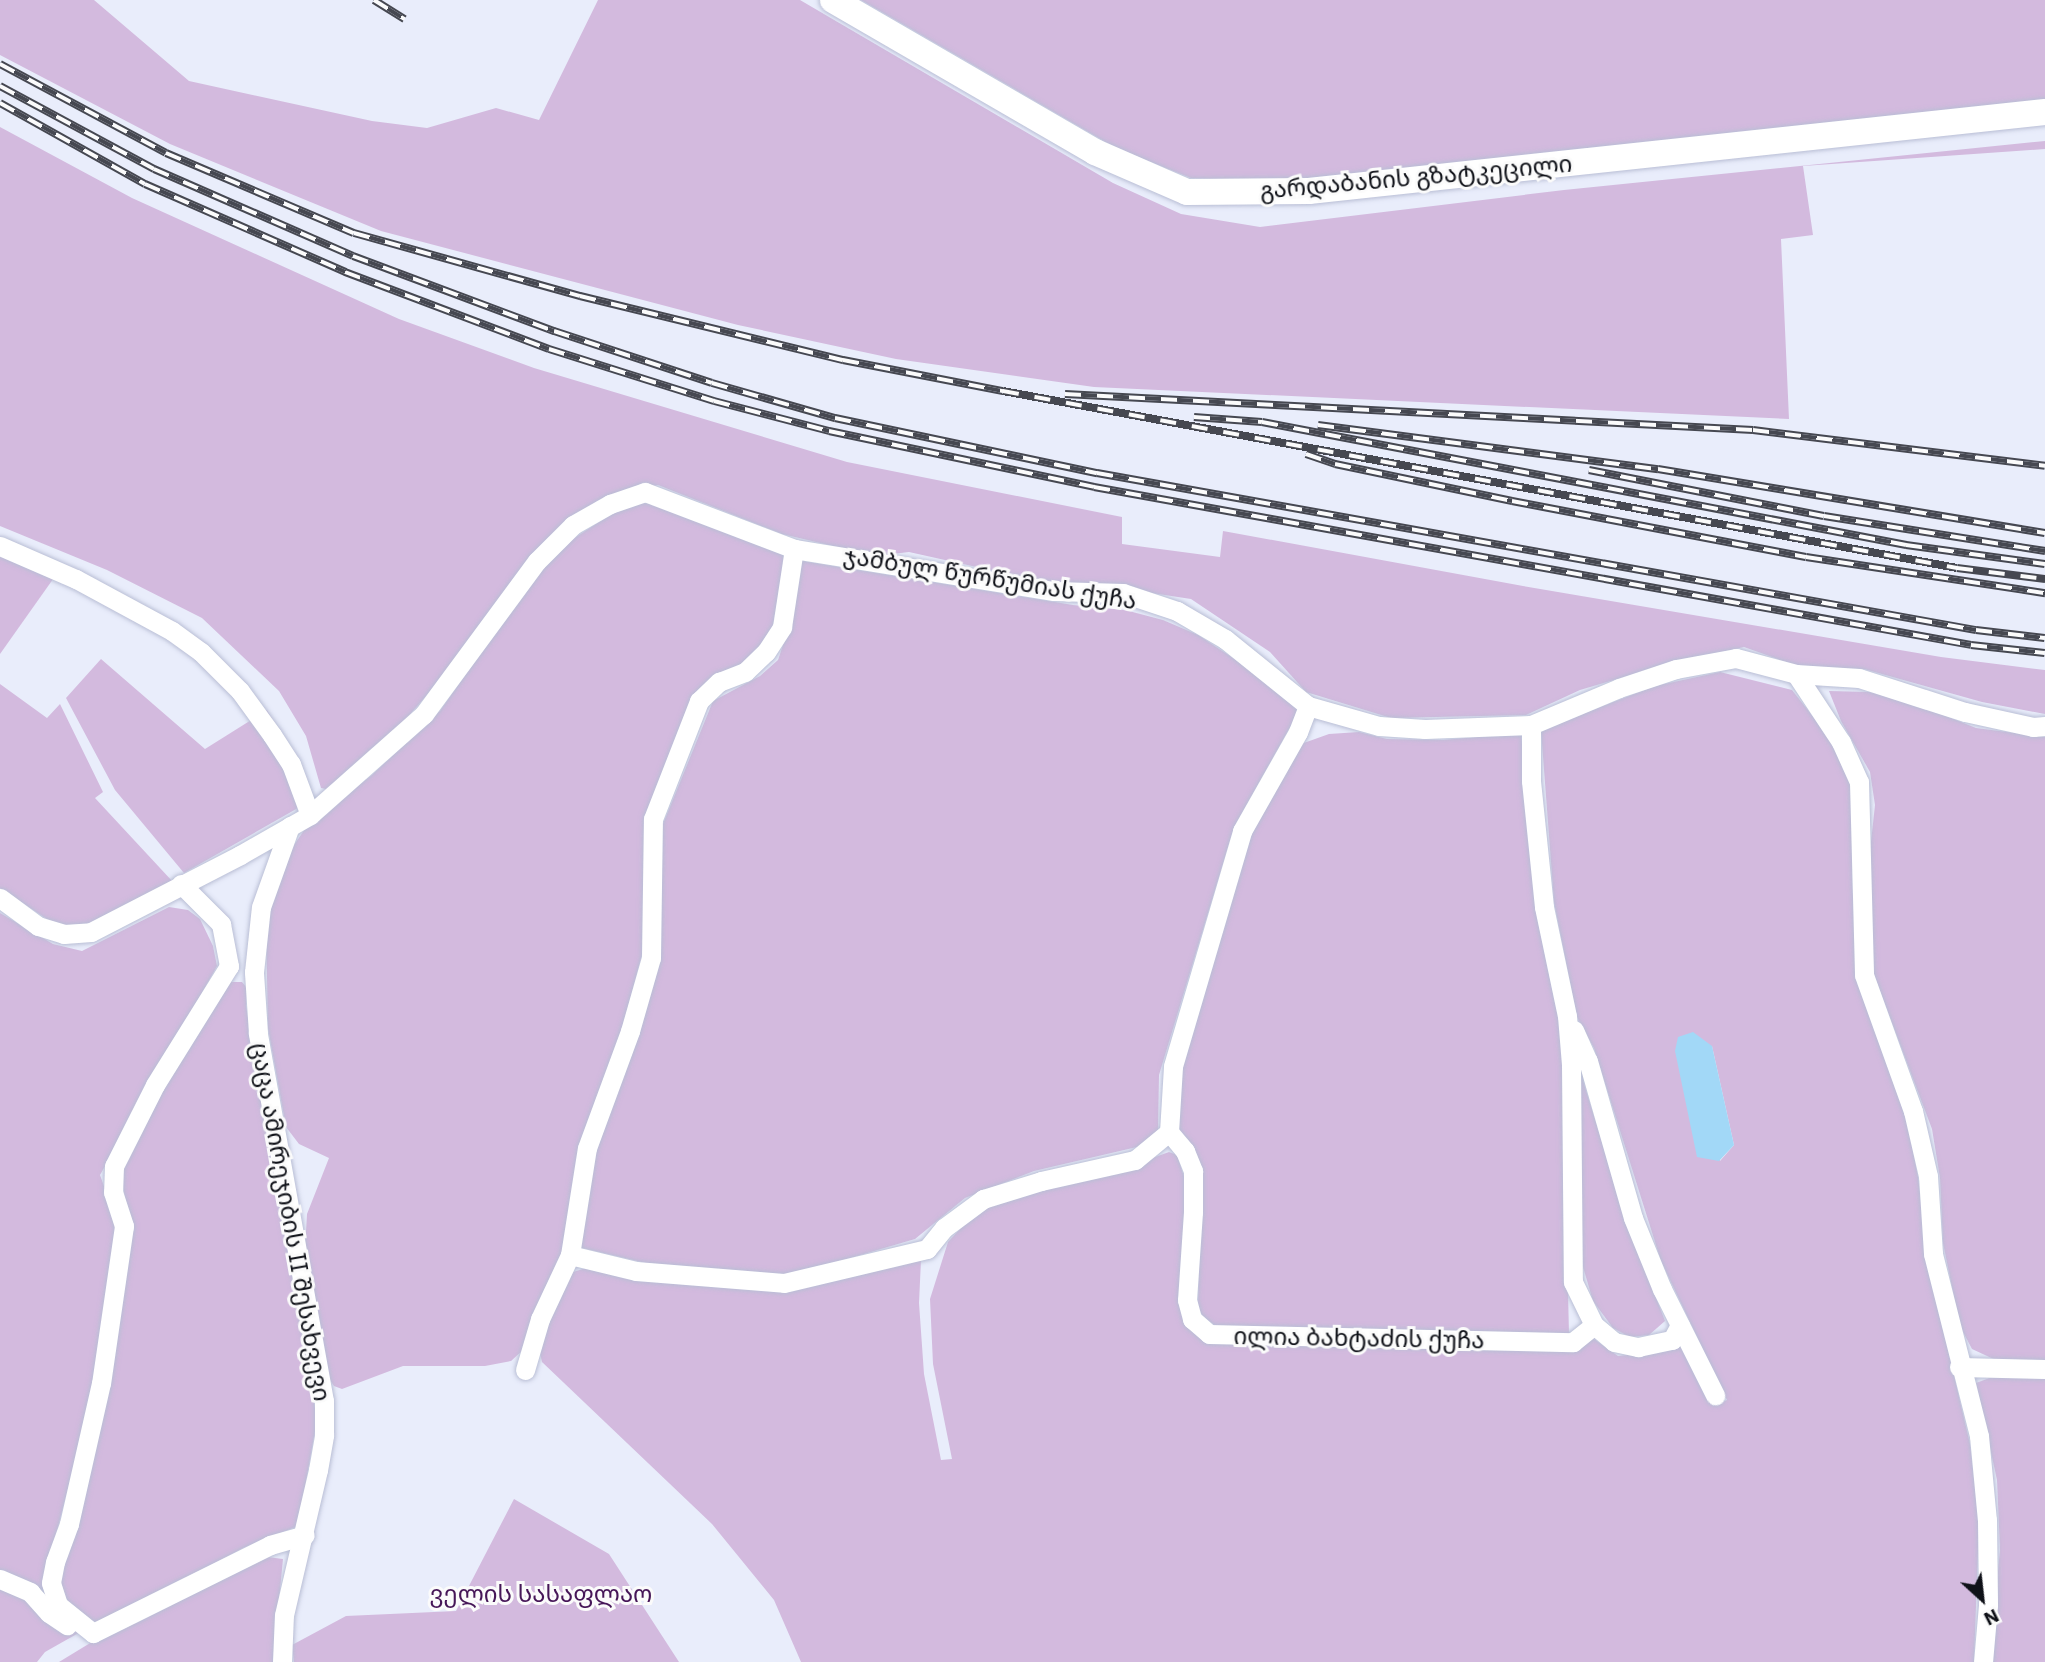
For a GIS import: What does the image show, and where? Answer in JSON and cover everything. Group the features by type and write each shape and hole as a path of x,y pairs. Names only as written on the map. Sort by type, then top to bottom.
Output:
{"main road":[{"name":"გარდაბანის გზატკეცილი","path":"833,0 1095,152 1187,192 1309,191 2045,112"}],"street":[{"name":"ჯამბულ წურწუმიას ქუჩა","path":"310,815 424,714 537,561 572,525 610,504 645,492 794,549 1054,592 1122,593 1177,611 1225,639 1308,706 1379,726 1458,729 1531,725 1619,688 1676,669 1736,658 1796,674 1859,678 1965,712 2033,727 2045,726"},
{"path":"0,546 76,579 172,631 201,652 240,691 272,735 291,764 310,815 91,932 64,934 38,926 0,898"},
{"path":"525,1370 540,1318 570,1255 587,1148 630,1031 651,958 653,819 699,701 719,682 745,672 766,652 782,627 794,549"},
{"path":"1796,674 1841,742 1859,782 1864,975 1913,1111 1928,1176 1933,1254 1959,1367 1979,1436 1987,1520 1988,1605 1983,1662"},
{"path":"570,1255 636,1271 784,1283 927,1249 944,1228 983,1199 1041,1181 1135,1160 1169,1132 1173,1066 1242,831 1298,732 1308,706"},
{"path":"1531,725 1531,781 1544,907 1567,1016 1572,1087 1573,1282 1594,1325 1614,1342 1638,1347 1672,1340 1680,1325"},
{"name":"ცაცა ამირეჯიბის II შესახვევი","path":"282,1662 284,1615 305,1535 324,1435 324,1401 258,1033 254,972 261,907 290,826"},
{"path":"93,1633 58,1605 51,1583 69,1524 101,1383 124,1226 113,1192 114,1166 155,1085 229,966 221,924 181,884"},
{"path":"1567,1016 1588,1061 1633,1218 1680,1325 1715,1395"},
{"name":"ილია ბახტაძის ქუჩა","path":"1169,1132 1185,1151 1193,1171 1194,1212 1187,1300 1192,1319 1209,1335 1573,1342 1594,1325"},
{"path":"1959,1367 2045,1369"},
{"path":"0,1579 30,1592 49,1613 74,1629 93,1633 270,1545 305,1535"}],"green space":[{"path":"0,0 94,0 189,81 372,121 427,128 496,108 539,120 598,0 800,0 1113,183 1181,214 1260,227 1564,190 2045,141 2045,149 1803,166 1813,235 1781,239 1789,419 1094,387 896,359 738,325 381,231 170,144 0,55"},
{"path":"861,0 2045,0 2045,104 1268,182 1191,178 1116,148"},
{"path":"0,127 132,198 399,319 534,368 847,462 1122,517 1122,544 1220,557 1223,531 1523,586 1941,657 2045,670 2045,714 1982,702 1864,669 1800,667 1744,647 1671,663 1580,690 1526,715 1391,718 1306,692 1270,652 1191,599 1132,590 1058,585 909,552 876,556 782,534 658,485 625,491 597,501 383,745 326,789 321,788 306,736 279,691 202,618 107,570 0,526"},
{"path":"637,503 659,504 786,556 771,635 751,661 720,674 647,817 645,943 563,1252 523,1350 511,1361 485,1366 403,1366 342,1389 334,1386 326,1374 305,1249 307,1214 329,1158 299,1144 286,1127 268,1028 266,926 276,884 290,851 307,826 372,775 440,711 531,581 573,539 610,515"},
{"path":"0,539 63,565 0,654"},
{"path":"802,561 1073,605 1125,610 1163,620 1198,635 1242,664 1299,711 1234,827 1159,1075 1158,1132 1137,1147 1034,1171 965,1198 915,1239 789,1276 646,1263 578,1247 596,1154 660,947 663,824 713,701 760,676 778,660 793,615"},
{"path":"101,659 205,749 267,710 291,751 305,804 184,873 115,790 66,698"},
{"path":"1720,672 1792,690 1833,742 1849,779 1853,807 1852,873 1857,983 1906,1114 1918,1177 1929,1269 1970,1444 1979,1522 1974,1662 801,1662 774,1600 712,1524 542,1362 539,1349 541,1329 573,1272 586,1268 770,1291 914,1256 921,1260 919,1303 924,1374 941,1460 952,1459 933,1364 930,1299 948,1242 974,1214 994,1205 1049,1185 1114,1172 1169,1152 1177,1155 1186,1183 1188,1324 1591,1337 1618,1356 1658,1352 1682,1341 1713,1406 1727,1400 1661,1261 1594,1048 1577,1017 1554,902 1541,730 1655,686","holes":["1712,1046 1734,1145 1720,1161"]},
{"path":"0,684 47,718 60,704 103,792 95,798 173,882 89,926 59,927 0,888"},
{"path":"1829,691 1869,692 1901,698 1976,728 2045,737 2045,1363 2000,1362 1972,1349 1960,1326 1943,1243 1940,1178 1932,1129 1874,975 1869,860 1875,805 1870,772 1841,721"},
{"path":"1359,732 1387,739 1443,740 1521,733 1537,916 1562,1037 1569,1334 1218,1327 1203,1317 1198,1306 1201,1171 1175,1123 1181,1062 1249,839 1301,744 1329,734"},
{"path":"169,907 188,910 200,919 213,946 217,966 100,1175 118,1226 92,1396 45,1577 82,1631 45,1652 37,1662 0,1662 0,913 53,944 82,951"},
{"path":"228,982 242,982 247,988 246,1006 317,1420 298,1526 243,1548 104,1622 88,1621 61,1596 57,1580 125,1198 122,1180 124,1155"},
{"path":"1578,1065 1628,1225 1665,1321 1649,1335 1630,1337 1613,1328 1593,1301 1583,1267"},
{"path":"1995,1376 2045,1377 2045,1662 1992,1662 1991,1646 2000,1550 1997,1480 1976,1383"},
{"name":"ველის სასაფლაო","path":"514,1499 609,1554 679,1662 294,1662 292,1645 346,1616 456,1611"},
{"path":"260,1556 283,1559 273,1662 59,1662 105,1634"}],"water":[{"path":"1693,1032 1712,1046 1734,1145 1719,1161 1697,1157 1675,1051 1678,1037"}],"railway":[{"path":"374,0 405,19"},
{"path":"0,64 166,153 354,233 580,296 843,360 1003,391 1957,568 2045,579"},
{"path":"0,86 154,169 353,256 554,331 712,383 835,418 1097,473 1976,630 2045,638"},
{"path":"0,103 145,184 345,272 549,349 714,401 829,431 1094,487 1971,645 2045,653"},
{"path":"1065,394 1753,430 2045,466"},
{"path":"1194,417 1262,422 1906,545 2045,564"},
{"path":"1318,425 1658,469 2045,533"},
{"path":"1306,454 1335,464 1512,501 1806,557 2045,593"},
{"path":"1589,470 1824,516 2045,551"}]}
